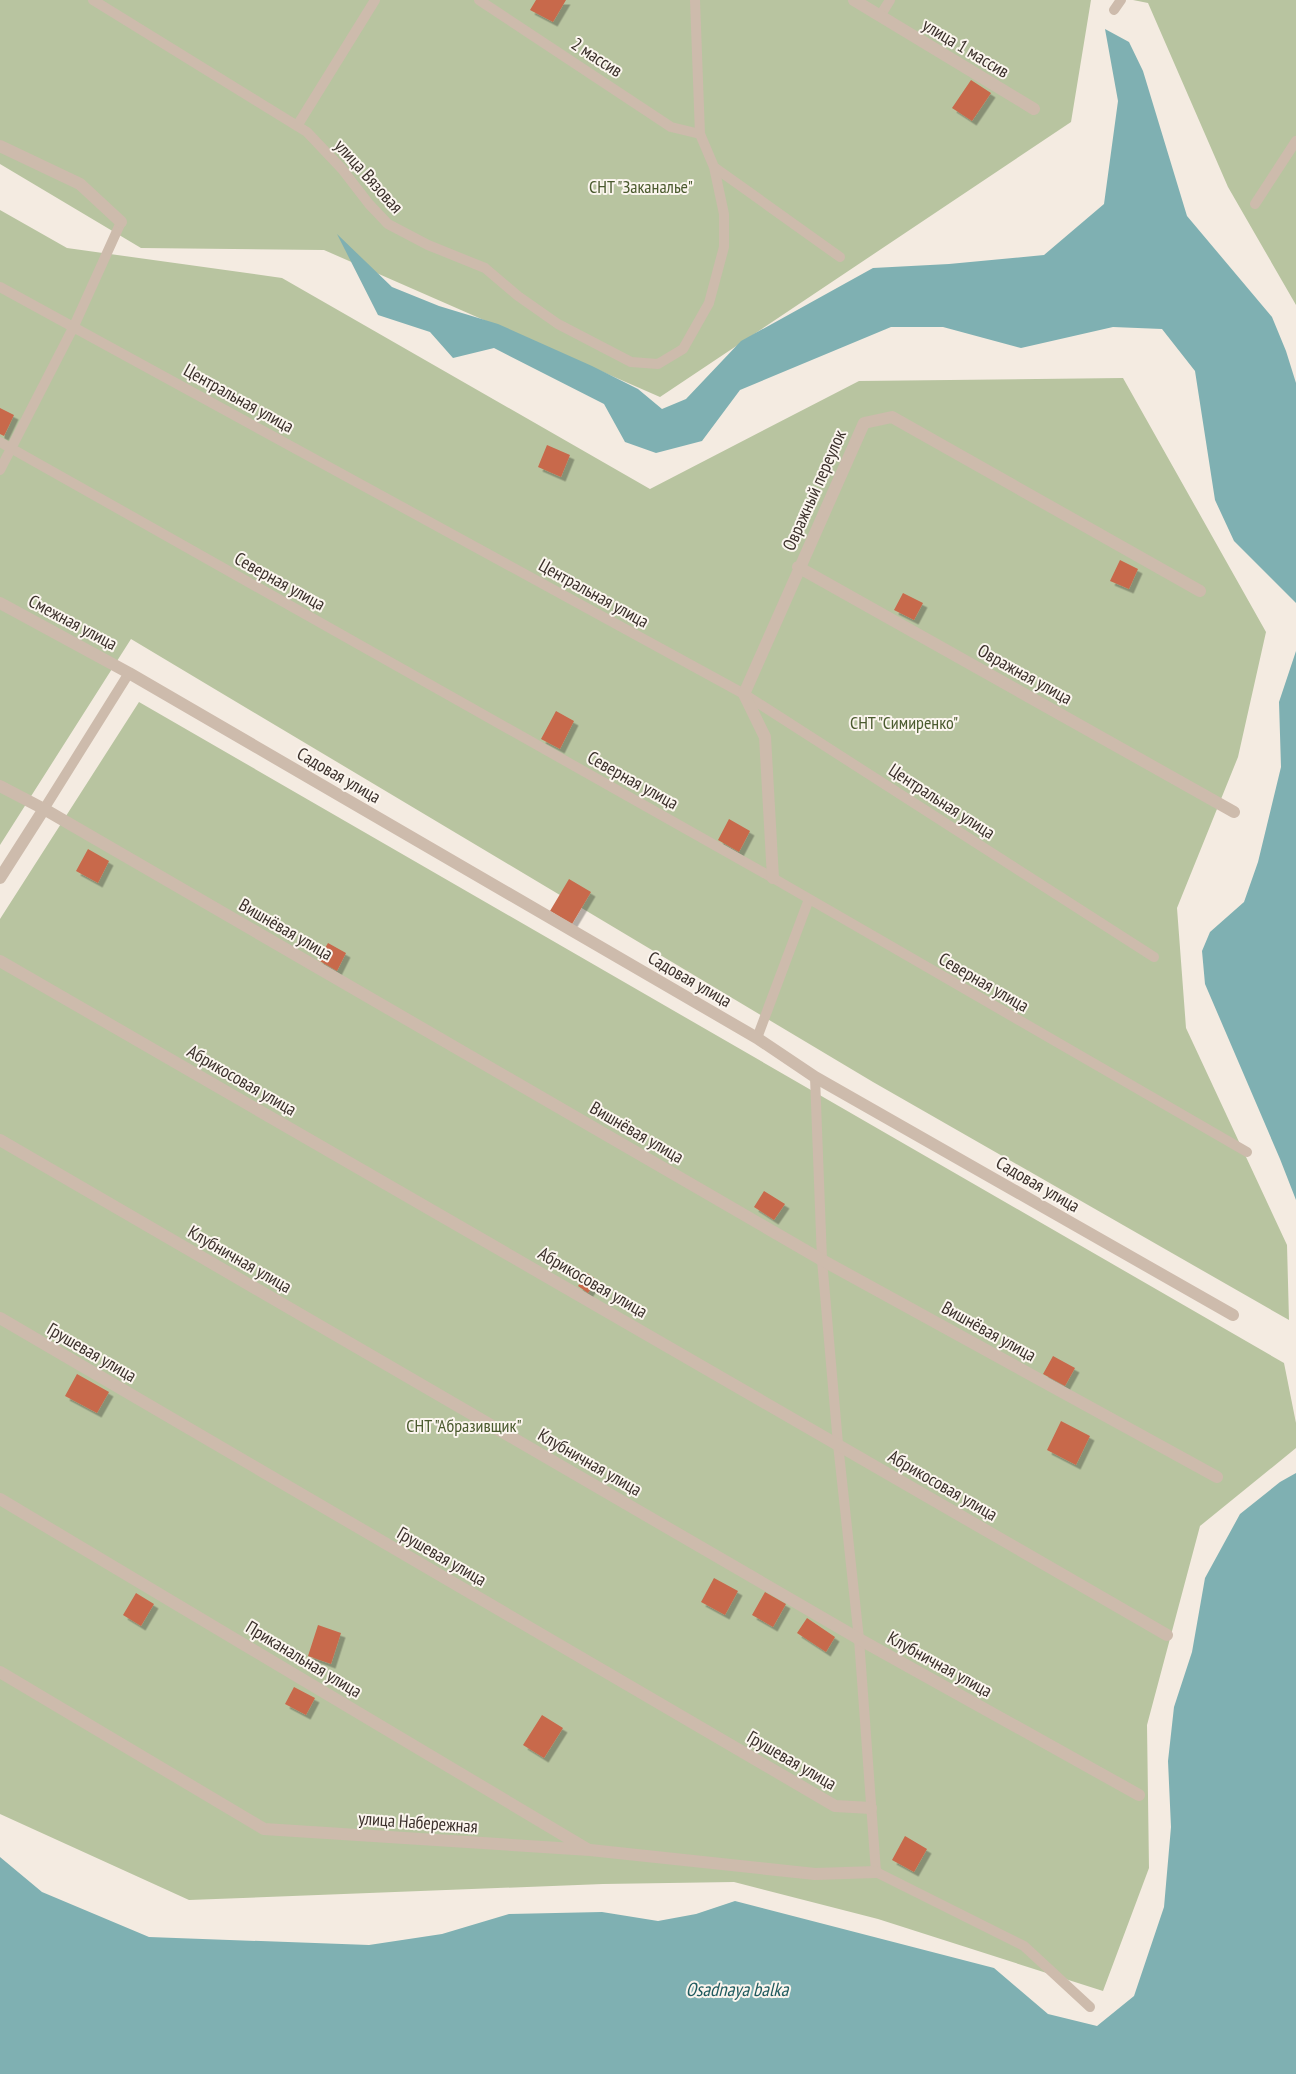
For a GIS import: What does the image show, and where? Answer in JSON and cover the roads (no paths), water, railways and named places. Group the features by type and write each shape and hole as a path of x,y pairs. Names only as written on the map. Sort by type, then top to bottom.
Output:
{"street":[{"name":"улица 1 массив","path":"854,0 1034,109"},
{"path":"0,146 80,184 121,222"},
{"name":"Овражный переулок","path":"744,694 798,567 836,489 864,423 892,418 1200,591"},
{"name":"Овражная улица","path":"798,567 1234,812"},
{"name":"Смежная улица","path":"0,603 129,672"},
{"name":"Садовая улица","path":"129,672 757,1038 814,1077 1233,1315"},
{"path":"744,694 765,737 773,878"},
{"name":"Вишнёвая улица","path":"0,786 44,809 822,1260 1217,1477"},
{"path":"0,878 44,809"},
{"name":"Абрикосовая улица","path":"0,960 1167,1635"},
{"name":"Клубничная улица","path":"0,1140 859,1639 1139,1794"},
{"name":"Грушевая улица","path":"0,1318 835,1806 871,1808"},
{"name":"Приканальная улица","path":"0,1499 590,1850"},
{"name":"улица Набережная","path":"0,1672 264,1829 590,1850 815,1874 876,1872"}],"lane":[{"name":"улица Вязовая","path":"93,0 307,132 342,169 369,204 388,224 428,245 485,268 518,296 558,324 631,362 658,364 683,349 709,303 724,247 724,214 714,167"},
{"path":"297,126 375,0"},
{"name":"2 массив","path":"479,0 671,127 700,134"},
{"path":"695,0 700,134 714,167 840,257"},
{"path":"880,16 890,0"},
{"path":"1114,10 1121,0"},
{"path":"1255,204 1296,141"},
{"path":"0,470 74,326 121,222"},
{"name":"Центральная улица","path":"0,287 744,694 1154,957"},
{"name":"Северная улица","path":"0,442 773,878 1247,1152"},
{"path":"44,809 129,672"},
{"path":"757,1038 809,900"},
{"path":"814,1077 822,1260 838,1444 859,1639 876,1872 1024,1946 1090,2007"}],"water":[{"path":"1105,29 1129,42 1143,71 1187,216 1272,317 1286,351 1296,383 1296,603 1234,541 1215,500 1195,371 1162,329 1113,327 1021,348 943,327 891,327 740,390 702,441 656,453 625,442 604,404 494,348 453,358 430,332 378,315 337,234 392,287 439,306 498,324 592,366 638,389 662,409 686,399 741,341 873,268 949,264 1044,255 1104,204 1118,101"},
{"path":"1296,651 1296,1200 1205,984 1202,951 1210,932 1244,902 1258,862 1281,767 1279,702"},
{"name":"Osadnaya balka","path":"1296,1473 1296,2074 0,2074 0,1857 42,1892 149,1937 369,1945 442,1934 509,1914 602,1912 658,1921 696,1914 735,1901 994,1968 1048,2014 1097,2026 1134,1996 1164,1907 1171,1827 1168,1761 1174,1707 1192,1652 1205,1578 1240,1514 1280,1482"}],"park label":[{"name":"СНТ \"Заканалье\"","path":"641,186"},
{"name":"СНТ \"Симиренко\"","path":"904,722"},
{"name":"СНТ \"Абразивщик\"","path":"464,1425"}]}
